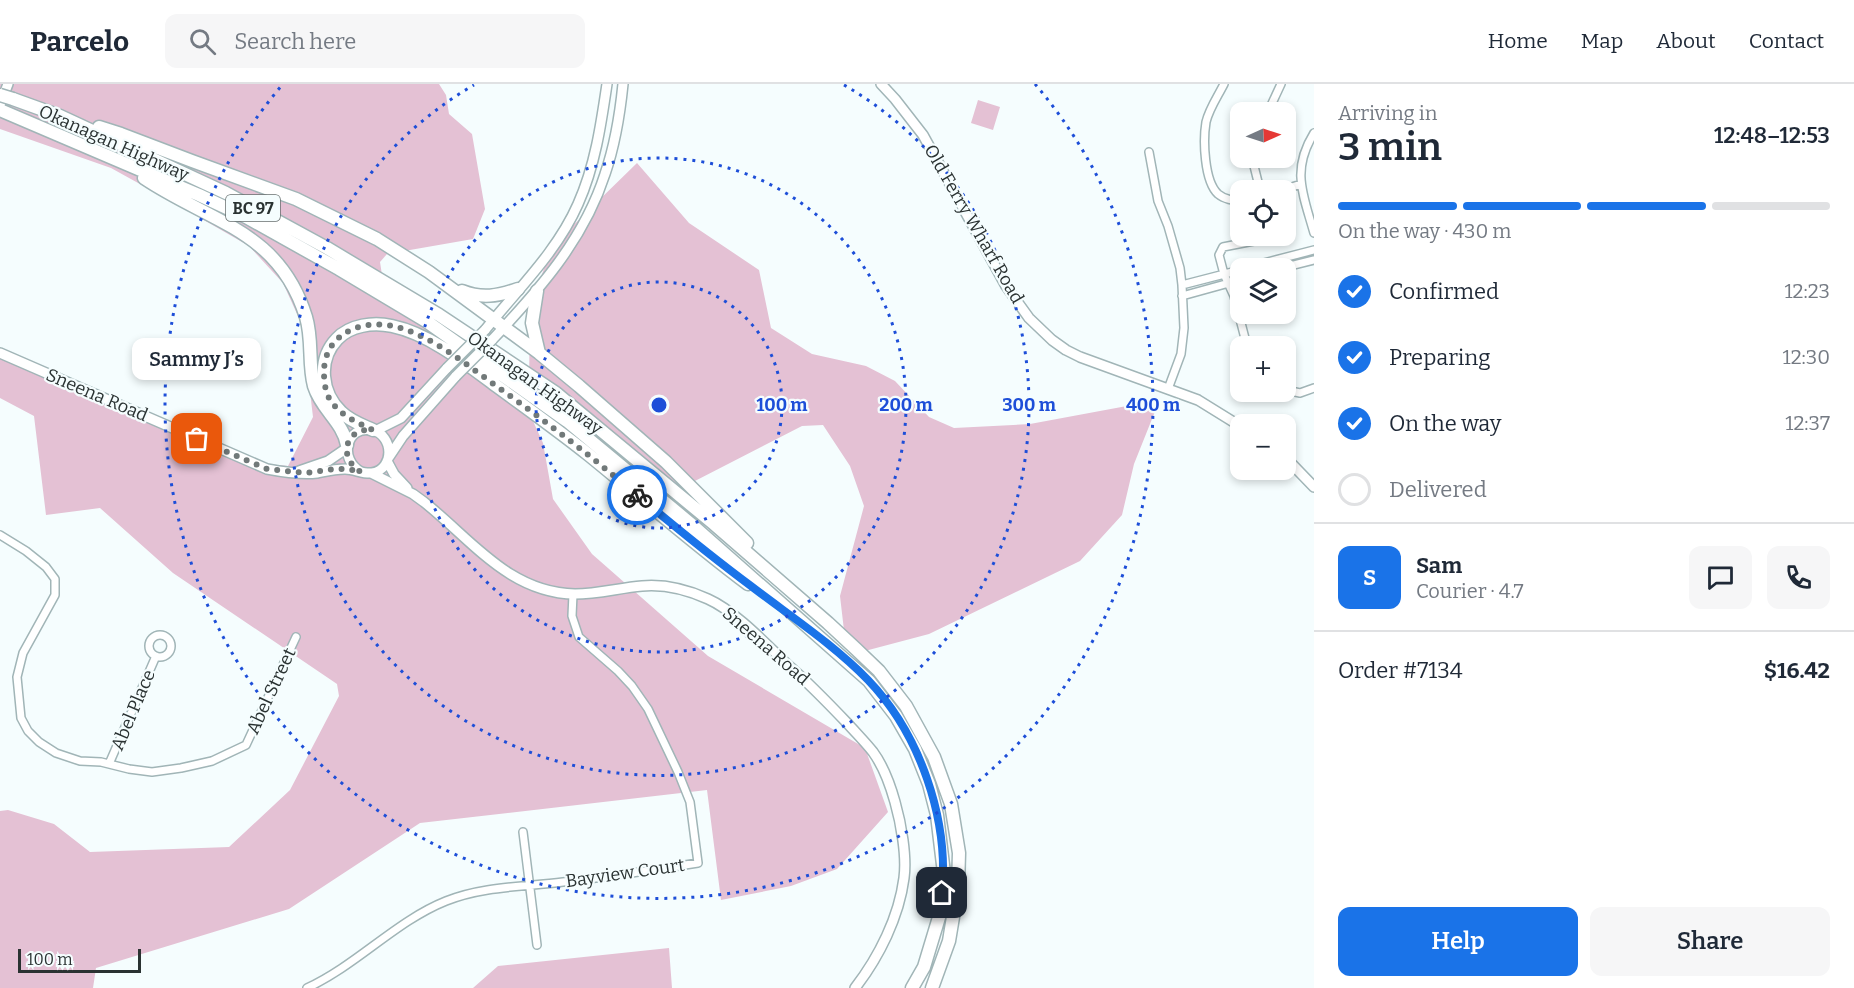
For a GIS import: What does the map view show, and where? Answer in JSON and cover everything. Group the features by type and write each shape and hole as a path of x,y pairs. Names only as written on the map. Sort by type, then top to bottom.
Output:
{"highway":[{"name":"Okanagan Highway","path":"0,94 60,116 226,193 336,253 439,315 556,393 652,471 828,623 879,671 906,706 934,757 951,804 959,853 958,887 949,941 932,988"},
{"name":"Okanagan Highway","path":"2,109 246,217 330,263 426,321 567,422 691,524 869,681 896,716 915,749 932,794 937,815 944,873 941,904 934,939 924,967 912,988"},
{"path":"60,116 121,134 296,199 377,239 450,286 539,353 666,462 828,623"},
{"path":"121,163 156,186 214,216 252,240 275,259 287,274 306,318 311,345 313,383 324,407 343,430 347,447"},
{"path":"450,286 482,297 518,289"},
{"path":"537,291 532,323 539,353"},
{"path":"374,431 342,414 330,399 324,380 325,360 330,347 350,329 363,325 391,326 415,334 452,354 588,454 703,550 818,636"}],"street":[{"path":"2,109 8,84"},
{"path":"607,84 593,163 578,205 558,239 485,330 401,418 374,431 361,431 355,434 347,447 347,456 361,472 371,473 381,469 403,436 537,291 573,241 597,196 613,147 623,84"},
{"name":"Old Ferry Wharf Road","path":"880,84 923,135 1006,286 1029,318 1052,340 1080,357 1198,400 1230,420"},
{"path":"1224,84 1206,124 1207,176 1219,195 1230,200"},
{"path":"1273,102 1281,84"},
{"path":"1314,133 1306,146 1301,163 1301,184 1314,233"},
{"path":"1149,152 1158,201 1180,268 1182,285 1184,328 1181,354 1168,389"},
{"path":"1296,186 1301,184"},
{"path":"1232,246 1223,248 1219,255 1224,274 1234,296 1244,336"},
{"path":"1284,258 1314,250"},
{"path":"1296,264 1314,260"},
{"path":"1182,285 1230,272"},
{"path":"1182,296 1228,283"},
{"name":"Sneena Road","path":"0,353 267,469 316,473 347,469 361,472"},
{"path":"1296,392 1314,388"},
{"path":"374,431 386,439 390,453 388,460"},
{"name":"Sneena Road","path":"294,472 328,461 347,447"},
{"name":"Sneena Road","path":"388,460 394,474 413,494 508,574 545,589 573,594 658,586 675,588 709,599 741,622 816,689 873,752 889,780 902,824 904,876 895,918 869,970 855,988"},
{"path":"1296,468 1314,487"},
{"name":"Sneena Road","path":"371,473 413,494"},
{"name":"Abel Street","path":"0,535 26,551 46,567 55,579 55,595 23,652 17,677 21,718 39,742 56,753 80,761 152,772 212,761 246,745 296,637"},
{"name":"Bayview Court","path":"307,988 354,961 411,920 446,901 483,891 560,883 698,863 690,802 678,772 648,710 632,686 579,637 572,616 573,594"},
{"name":"Abel Place","path":"110,764 156,656"},
{"path":"523,832 537,945"}],"shaded area":[{"path":"0,84 439,84 446,95 449,114 472,134 485,209 473,239 387,254 380,262 382,275 523,399 543,443 553,499 592,554 708,656 865,748 888,812 837,869 791,886 721,900 707,790 420,823 289,909 96,968 93,988 0,988 0,811 8,810 54,824 90,852 229,847 290,790 339,696 337,684 173,573 100,508 46,515 34,416 0,398 0,358 267,464 288,466 313,417 302,325 283,283 249,246 111,168 0,129"},
{"path":"978,100 1000,107 993,130 971,123"},
{"path":"637,163 689,223 759,270 771,328 812,354 866,366 895,381 929,417 954,428 1030,424 1143,403 1156,409 1134,464 1122,515 1080,561 929,634 861,652 845,639 840,596 864,506 850,466 823,425 802,426 656,501 529,384 530,308 552,246"},
{"path":"669,948 672,988 473,988 498,966"}],"way so far":[{"path":"197,439 253,464 281,472 316,473 335,469 361,472 350,462 347,456 347,445 355,434 373,430 342,414 330,399 325,389 325,360 330,347 341,334 350,329 375,324 391,326 415,334 452,354 536,414 637,495"}],"place":[{"name":"Sammy J’s","path":"197,439"}],"route":[{"path":"637,495 703,550 843,657 869,681 896,716 915,749 929,784 937,815 944,873 942,893"}]}
